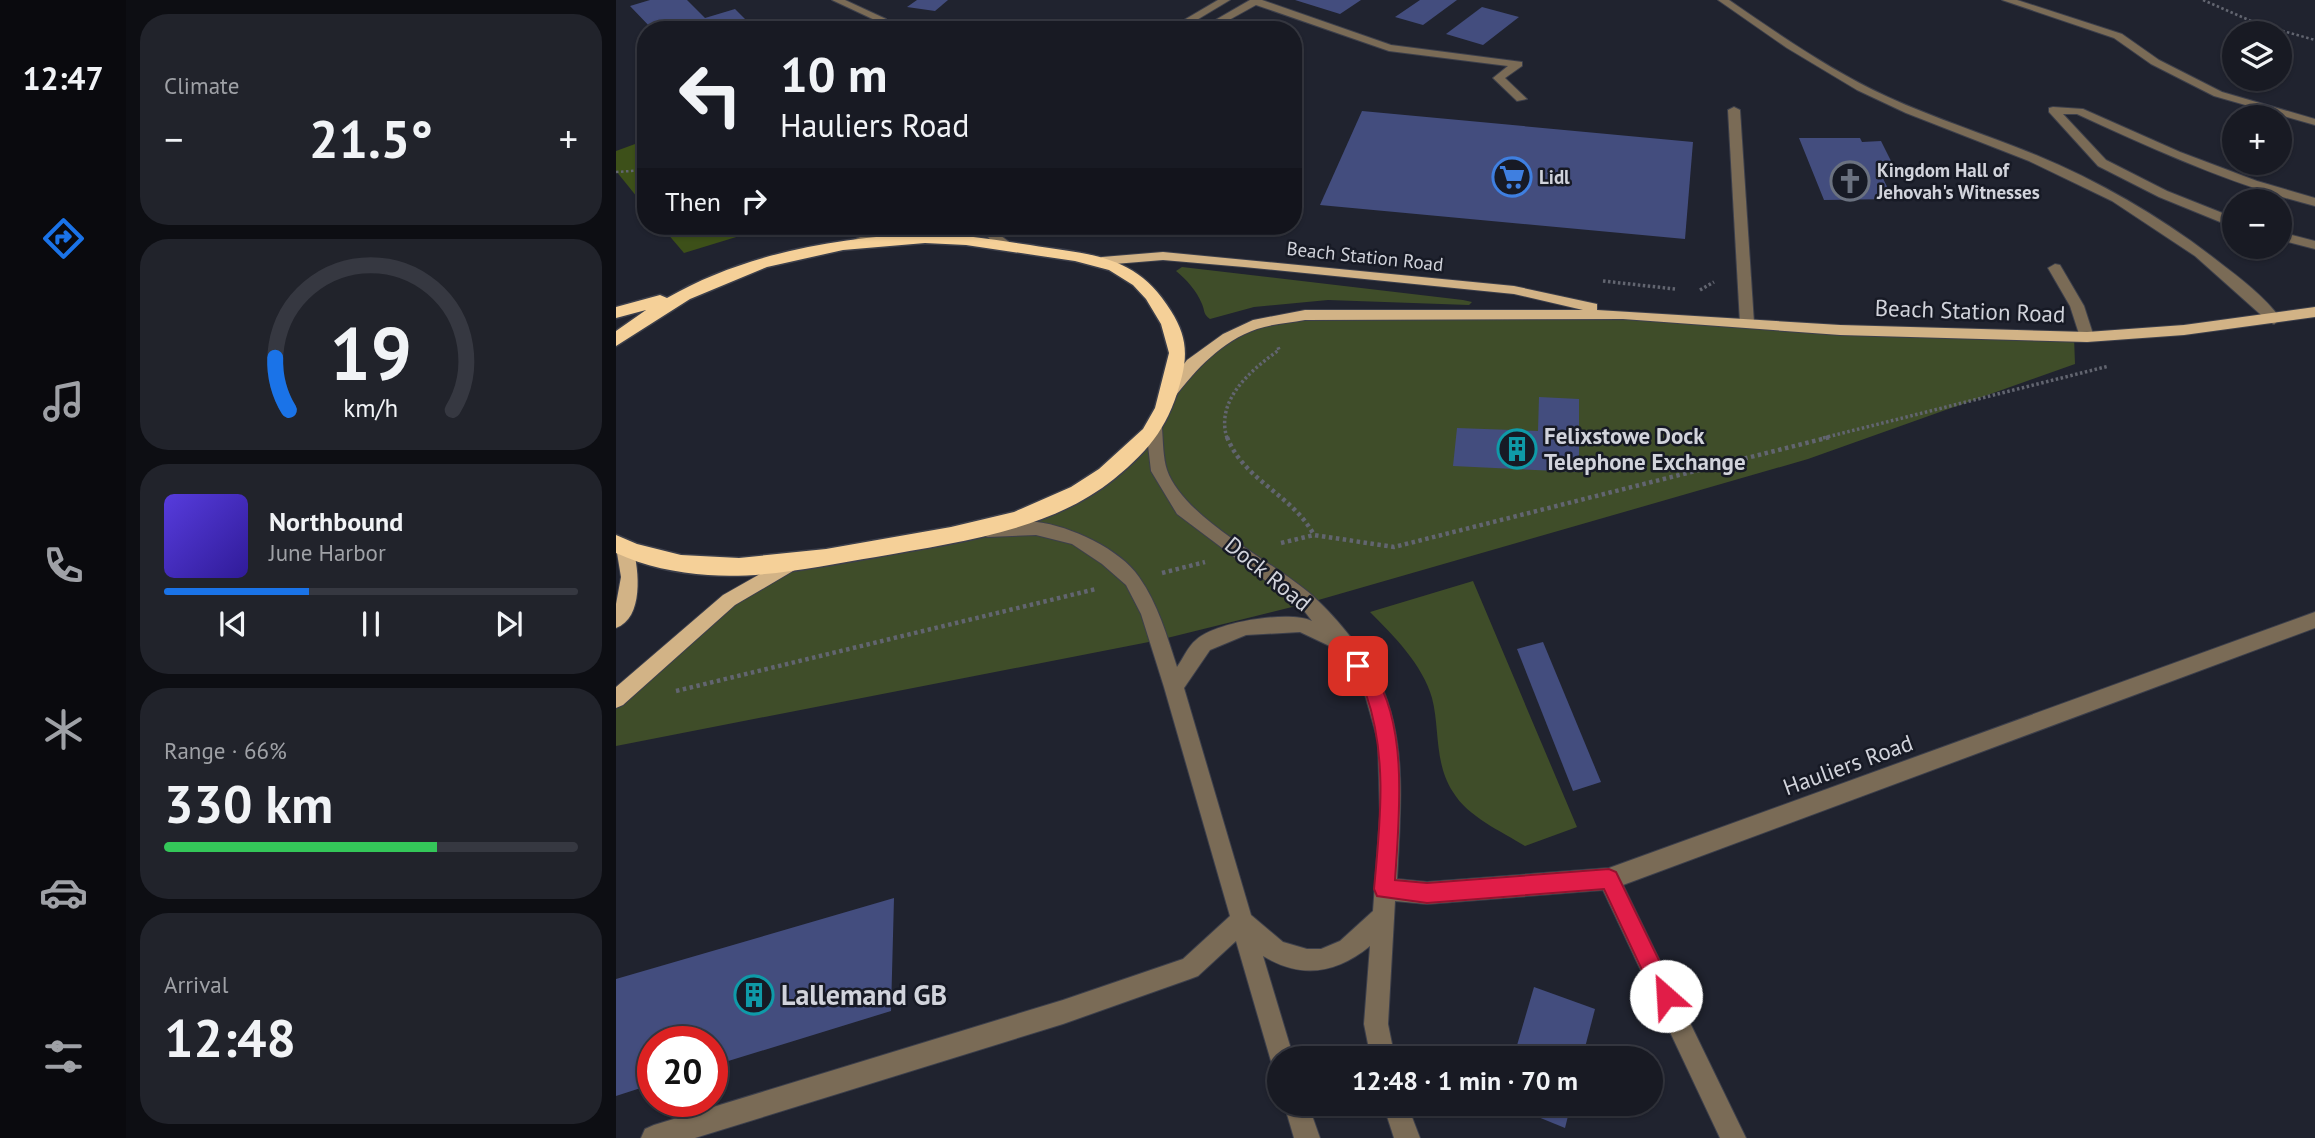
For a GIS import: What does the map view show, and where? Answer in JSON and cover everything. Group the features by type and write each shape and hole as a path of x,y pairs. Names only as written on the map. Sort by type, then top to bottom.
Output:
{"highway":[{"path":"616,340 663,306 743,270 852,244 926,238 1102,261 1135,278 1154,294 1178,353 1168,397 1154,428 1122,462 1088,488 1055,506 982,530 792,563 707,566 664,560 620,546"},
{"path":"616,313 696,290"}],"main road":[{"name":"Beach Station Road","path":"1102,261 1163,256 1514,290 1623,314"},
{"name":"Beach Station Road","path":"1168,397 1192,364 1208,351 1253,325 1305,316 1385,313 1458,316 1623,314 1867,331 2087,337 2185,330 2315,312"},
{"path":"616,620 631,589 630,570 620,546"},
{"path":"623,693 729,600 792,563"}],"street":[{"path":"837,0 881,19"},
{"path":"1188,21 1225,0"},
{"path":"1723,0 1861,88 1943,125 2058,169 2167,228 2250,293 2274,319"},
{"path":"2007,0 2118,36 2155,62 2218,93 2287,117 2315,122"},
{"path":"1219,21 1256,1 1389,48 1518,64 1498,78 1521,99"},
{"path":"1734,110 1747,323"},
{"path":"2222,218 2163,194 2102,163 2053,110 2079,111 2176,155 2270,189"},
{"path":"2292,195 2315,202"},
{"path":"852,244 873,235"},
{"path":"992,235 1009,247"},
{"path":"2292,239 2315,246"},
{"path":"2055,268 2077,306 2087,337"},
{"name":"Dock Road","path":"1154,428 1159,471 1183,509 1308,603 1343,643 1373,688 1388,741 1390,816 1376,1024 1380,1046"},
{"path":"982,530 1036,528 1077,539 1108,558 1132,580 1150,614 1174,687 1279,1046"},
{"name":"Hauliers Road","path":"1384,889 1427,893 1609,878 2315,620"},
{"path":"1174,687 1203,644 1245,627 1301,624 1343,643"},
{"path":"1609,878 1734,1138"},
{"path":"1241,921 1274,950 1302,961 1338,957 1362,939 1382,916"},
{"path":"654,1138 1063,1012 1190,968 1241,921"},
{"path":"1300,1116 1307,1138"},
{"path":"1399,1116 1407,1138"}],"path":[{"path":"2203,0 2251,21"},
{"path":"2292,34 2315,40"},
{"path":"616,173 637,171"},
{"path":"623,693 668,693 1314,535 1394,548 2109,366 2087,337"},
{"path":"1279,350 1235,387 1227,408 1225,433 1236,457 1246,469 1290,499 1301,510 1314,535"}],"green space":[{"path":"637,143 637,197 616,171 616,151"},
{"path":"669,235 743,235 684,253"},
{"path":"1182,267 1472,302 1469,305 1328,300 1254,307 1210,319 1194,290 1176,271"},
{"path":"1623,314 2074,337 2075,364 1808,459 1308,603 1159,640 616,746 616,699 678,642 792,563 1055,506 1122,462 1168,397 1228,337 1280,320"},
{"path":"1473,581 1577,827 1525,846 1476,816 1453,792 1443,769 1428,686 1406,651 1370,612"}],"building":[{"path":"650,0 687,0 705,18 735,9 747,21 644,21 630,6"},
{"path":"917,0 948,0 935,11 907,7"},
{"path":"1295,0 1361,0 1340,14"},
{"path":"1420,0 1457,0 1423,25 1395,17"},
{"path":"1482,7 1519,17 1483,45 1446,34"},
{"name":"Lidl","path":"1362,111 1693,142 1685,239 1320,205"},
{"name":"Kingdom Hall of Jehovah's Witnesses","path":"1799,138 1860,138 1862,142 1881,141 1892,163 1876,164 1893,199 1824,200"},
{"name":"Felixstowe Dock Telephone Exchange","path":"1539,397 1579,399 1579,472 1453,466 1457,428 1538,431"},
{"path":"1543,642 1601,782 1573,791 1517,649"},
{"name":"Lallemand GB","path":"894,898 891,1011 728,1061 728,1026 637,1026 637,1089 616,1096 616,979"},
{"path":"1534,987 1595,1009 1585,1046 1517,1046"},
{"path":"1536,1116 1568,1116 1565,1128"}],"place":[{"name":"Lidl","path":"1512,177"},
{"name":"Kingdom Hall of Jehovah's Witnesses","path":"1850,181"},
{"name":"Felixstowe Dock Telephone Exchange","path":"1517,449"},
{"name":"Lallemand GB","path":"754,995"}],"route":[{"path":"1358,666 1373,688 1388,741 1390,816 1384,889 1427,893 1609,878 1666,996"}]}
